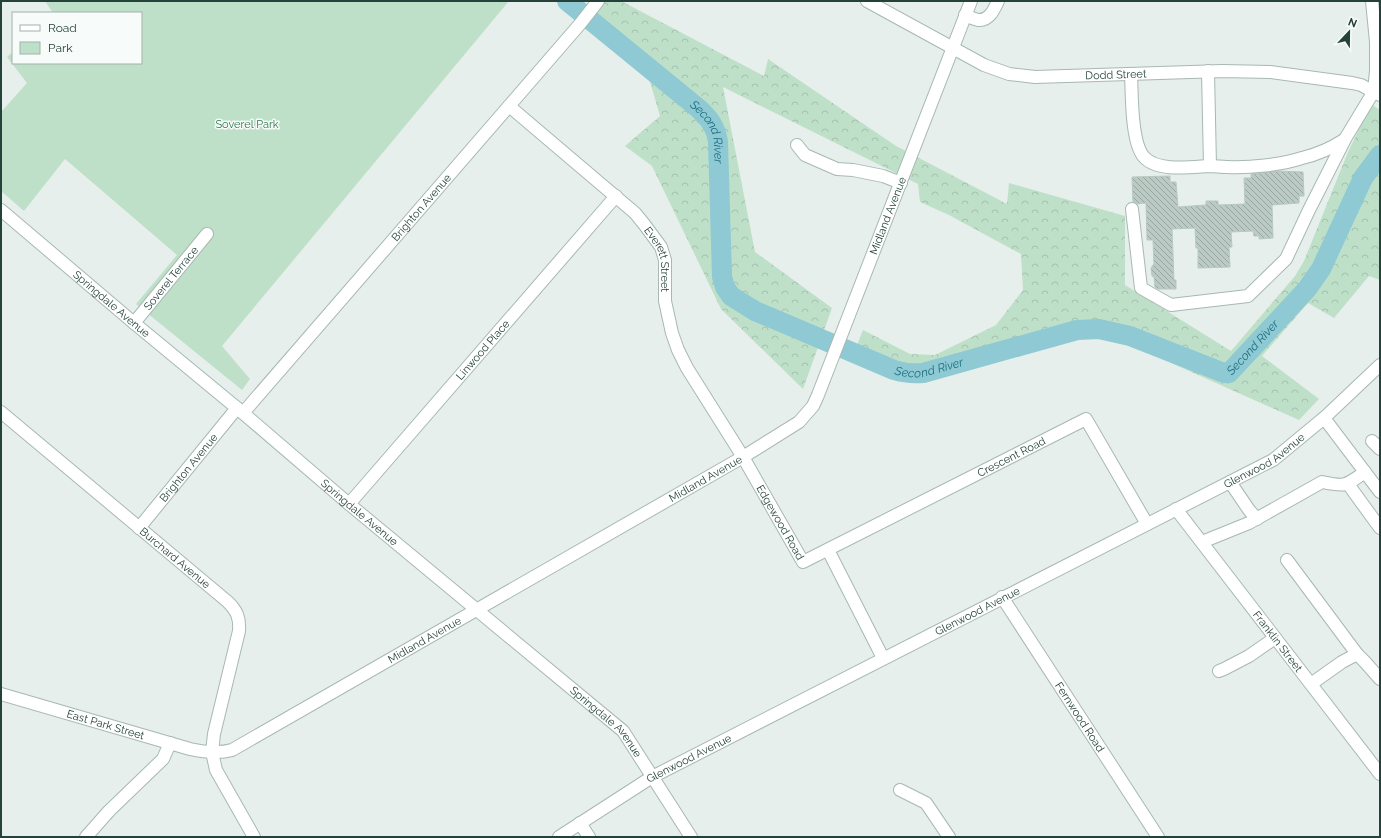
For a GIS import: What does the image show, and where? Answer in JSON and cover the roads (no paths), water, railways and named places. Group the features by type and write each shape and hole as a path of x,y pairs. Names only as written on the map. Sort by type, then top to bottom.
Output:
{"street":[{"name":"Dodd Street","path":"867,1 953,49 995,70 1008,74 1022,76 1208,71 1270,72 1352,83 1361,85 1377,93"},
{"name":"Midland Avenue","path":"212,752 225,752 239,746 743,457 799,422 806,415 816,400 971,1"},
{"path":"965,15 978,20 988,17 992,13 998,1"},
{"path":"1132,209 1141,288 1171,305 1248,296 1286,259 1345,139 1377,93 1376,71 1378,41 1372,1"},
{"name":"Brighton Avenue","path":"139,528 240,410 509,106 595,5"},
{"path":"1208,71 1210,166"},
{"path":"1131,74 1134,127 1139,149 1144,158 1155,164 1177,168 1263,165 1301,159 1329,150 1345,139"},
{"name":"Everett Street","path":"509,106 635,213 661,247 665,260 665,301 672,333 678,350 687,368 743,457"},
{"path":"797,145 805,155 837,169 853,170 883,176 901,183"},
{"name":"Linwood Place","path":"349,504 616,196"},
{"name":"Springdale Avenue","path":"1,210 134,323 240,410 349,504 623,731 691,837"},
{"name":"Soverel Terrace","path":"134,323 207,234"},
{"name":"Glenwood Avenue","path":"559,837 652,777 1273,460 1324,418 1380,364"},
{"name":"Burchard Avenue","path":"1,412 228,602 238,614 240,622 239,631 214,734 212,752"},
{"path":"1324,418 1380,492"},
{"name":"Crescent Road","path":"828,550 1086,419 1147,524"},
{"name":"Edgewood Road","path":"743,457 803,562 828,550"},
{"path":"1202,542 1257,519 1322,482 1338,486 1348,484 1365,472"},
{"path":"1230,482 1248,510 1257,519"},
{"path":"1348,484 1380,528"},
{"name":"Franklin Street","path":"1176,509 1380,774"},
{"path":"828,550 883,658"},
{"path":"1287,560 1357,654 1380,680"},
{"name":"Fernwood Road","path":"1002,597 1158,837"},
{"path":"1219,670 1224,669 1249,656 1275,638"},
{"path":"1311,684 1342,662 1357,654"},
{"name":"East Park Street","path":"1,694 170,744 196,751 212,752"},
{"path":"93,834 109,811 163,759 170,744"},
{"path":"212,752 216,770 254,837"},
{"path":"900,790 926,803 949,837"},
{"path":"580,823 589,837"}],"waterway":[{"name":"Second River","path":"567,1 698,108 709,119 714,127 718,142 722,277 725,287 731,296 755,311 901,372 923,373 1077,330 1099,329 1130,336 1224,373 1229,373 1307,289 1321,269 1363,178 1380,155"}],"park label":[{"name":"Soverel Park","path":"247,124"}]}
